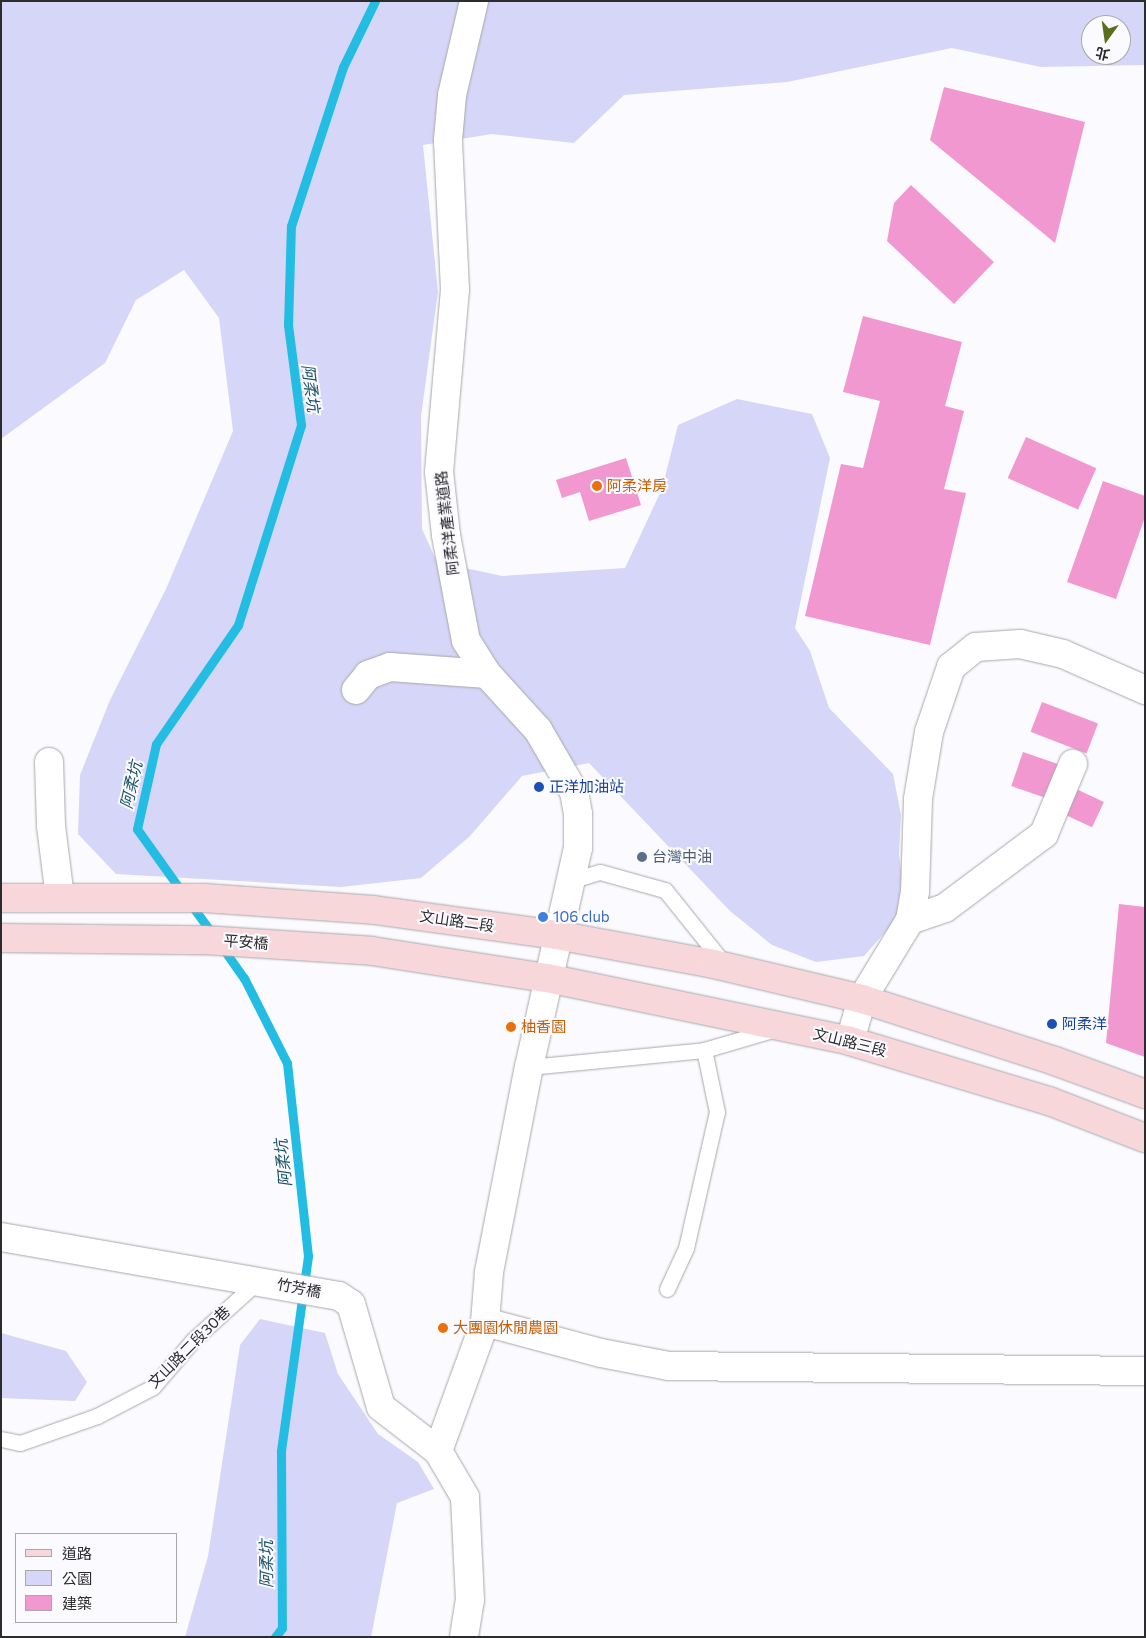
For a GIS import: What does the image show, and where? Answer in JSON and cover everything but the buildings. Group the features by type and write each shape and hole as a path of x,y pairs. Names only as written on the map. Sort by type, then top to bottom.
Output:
{"main road":[{"name":"文山路二段","path":"60,897 204,898 357,908 556,935"},
{"path":"1,898 60,897"},
{"path":"556,935 726,967 862,999 1055,1061 1145,1094"},
{"name":"平安橋","path":"1,938 120,937 372,951 547,978"},
{"name":"文山路三段","path":"547,978 850,1041 1050,1100 1145,1138"}],"street":[{"name":"阿柔洋產業道路","path":"438,1451 485,1322 489,1272 528,1067 556,935 578,848 574,792 538,730 487,674 466,641 446,535 439,472 455,290 448,140 452,95 474,1"},
{"path":"850,1041 862,999 910,920 915,891 918,799 929,732 951,667 976,648 1020,644 1062,654 1145,690"},
{"path":"356,690 368,675 390,667 487,674"},
{"path":"50,762 51,826 60,897"},
{"path":"910,920 946,908 1044,834 1073,764"},
{"name":"竹芳橋","path":"1,1237 260,1280 339,1296 351,1304 381,1407 438,1451"},
{"path":"485,1322 601,1353 669,1366 1145,1371"},
{"path":"438,1451 466,1497 470,1600 464,1637"}],"lane":[{"path":"570,882 600,872 665,890 726,967"},
{"path":"528,1067 704,1050 784,1027"},
{"path":"667,1289 686,1248 717,1112 704,1050"},
{"name":"文山路二段30巷","path":"1,1439 20,1443 97,1416 153,1387 193,1340 260,1280"}],"green space":[{"path":"1,1 1145,1 1145,65 1041,67 952,48 787,82 624,95 574,143 492,134 423,145 438,292 421,416 422,529 437,562 502,576 625,568 662,489 678,425 737,399 812,414 830,458 795,628 810,651 829,708 893,774 901,815 899,854 906,909 864,956 816,962 772,945 730,911 589,763 522,776 470,836 421,878 341,887 116,874 78,834 80,775 110,700 166,589 233,431 219,318 184,270 136,300 105,363 1,439"},
{"path":"260,1319 325,1333 338,1374 378,1434 418,1462 434,1489 397,1503 371,1637 185,1637 208,1556 240,1345"},
{"path":"1,1333 66,1351 87,1382 75,1401 1,1398"}],"waterway":[{"name":"阿柔坑","path":"182,892 137,829 156,744 238,625 301,425 288,325 291,226 343,67 375,1"},
{"name":"阿柔坑","path":"190,903 213,935"},
{"name":"阿柔坑","path":"222,947 244,978 287,1063 308,1256 281,1451 282,1628 275,1637"}],"place":[{"name":"阿柔洋房","path":"597,486"},
{"name":"正洋加油站","path":"539,787"},
{"name":"台灣中油","path":"642,857"},
{"name":"106 club","path":"543,917"},
{"name":"阿柔洋","path":"1052,1024"},
{"name":"柚香園","path":"511,1027"},
{"name":"大團園休閒農園","path":"443,1328"}]}
